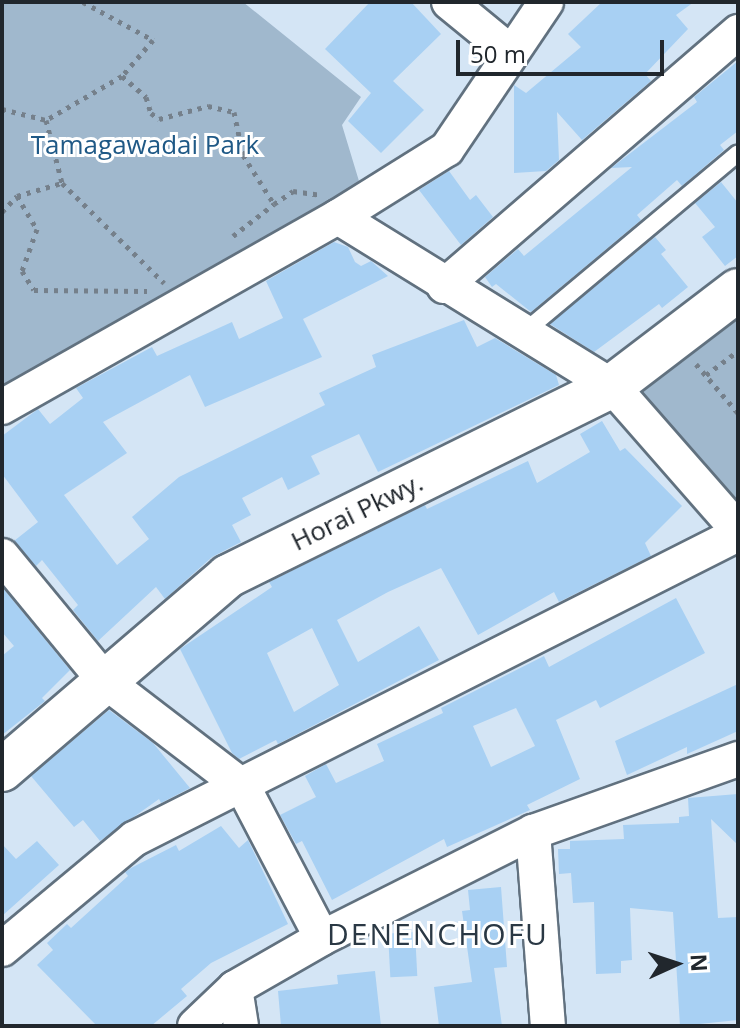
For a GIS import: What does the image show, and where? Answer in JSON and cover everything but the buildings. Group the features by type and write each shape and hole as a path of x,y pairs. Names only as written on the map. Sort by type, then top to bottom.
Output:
{"street":[{"path":"449,2 510,52"},
{"path":"2,407 338,217 447,149 546,2"},
{"path":"444,286 738,32"},
{"path":"2,949 134,839 243,787 738,532 612,386 444,286 338,217"},
{"name":"Horai Pkwy.","path":"2,770 228,576 612,386 738,290"},
{"path":"2,556 105,681 243,787 322,938"},
{"path":"195,1026 235,988 322,938 533,832 738,759"},
{"path":"533,832 548,1026"},
{"path":"235,988 241,1026"}],"lane":[{"path":"522,334 738,153"}],"path":[{"path":"2,109 46,120 122,76 153,40 83,2"},
{"path":"122,76 146,97 151,113 159,119 208,106 234,112 243,155 274,204"},
{"path":"17,196 37,229 22,271 34,290 172,291 62,183 46,120"},
{"path":"2,212 17,196 62,183"},
{"path":"233,236 293,191 315,192 329,201 338,217"},
{"path":"674,339 738,413"},
{"path":"706,375 738,351"}],"green space":[{"name":"Tamagawadai Park","path":"2,2 243,2 361,97 342,125 362,191 2,386"},
{"path":"738,314 738,502 644,403 639,391"}],"district":[{"name":"DENENCHOFU","path":"438,934"}]}
